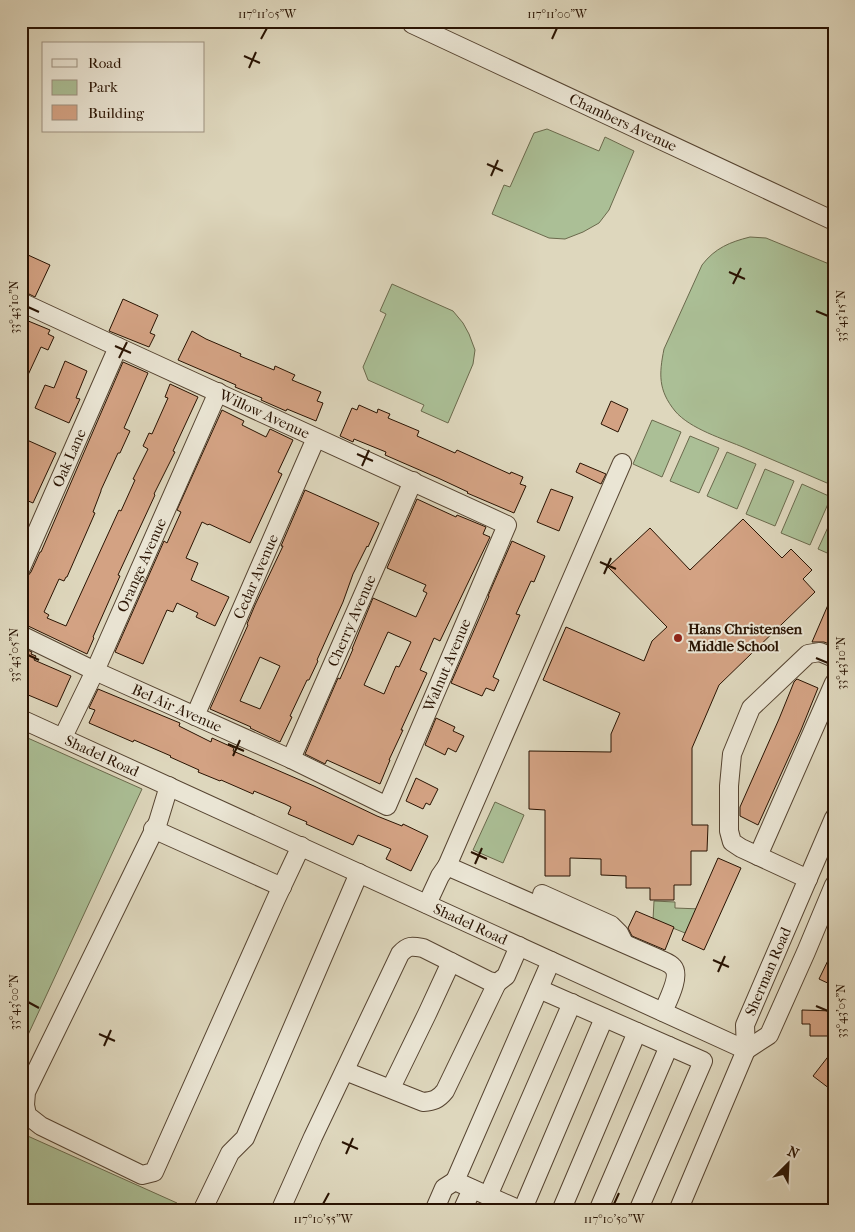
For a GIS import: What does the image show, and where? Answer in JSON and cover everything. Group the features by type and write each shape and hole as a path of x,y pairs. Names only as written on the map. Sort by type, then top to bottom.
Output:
{"street":[{"name":"Chambers Avenue","path":"412,23 834,221"},
{"name":"Willow Avenue","path":"21,302 507,525"},
{"name":"Oak Lane","path":"21,568 118,347"},
{"name":"Orange Avenue","path":"63,738 95,671 218,392"},
{"name":"Cedar Avenue","path":"195,716 316,438"},
{"path":"427,904 440,876 447,866 622,463"},
{"name":"Cherry Avenue","path":"291,759 413,481"},
{"name":"Walnut Avenue","path":"387,806 507,525"},
{"name":"Bel Air Avenue","path":"21,635 95,671 291,759 387,806"},
{"path":"808,879 732,842 729,831 732,754 751,708 808,654 820,652 834,658"},
{"path":"758,856 834,683"},
{"name":"Shadel Road","path":"21,719 746,1050"},
{"path":"169,786 158,822 26,1092 25,1105 27,1115 42,1126 142,1175 154,1172 301,846"},
{"name":"Sherman Road","path":"678,1211 746,1050 745,1025 834,818"},
{"path":"153,830 282,887"},
{"path":"447,866 672,966 676,972 675,982 663,1012"},
{"path":"202,1211 230,1153 245,1138 359,873"},
{"path":"746,1050 769,1035 834,885"},
{"path":"280,1211 313,1137 400,954 405,948 411,946 423,948 489,981 498,983"},
{"path":"346,1071 423,1102 440,1098 498,983 506,976 519,946"},
{"path":"434,1211 444,1188 455,1181 551,961"},
{"path":"391,1088 451,962"},
{"path":"539,989 703,1061 638,1211"},
{"path":"462,1211 488,1199 572,1004"},
{"path":"455,1181 488,1199 522,1211 604,1018"},
{"path":"561,1211 637,1032"},
{"path":"598,1211 669,1046"}],"green space":[{"path":"547,129 599,151 605,137 634,151 609,210 599,223 565,239 549,238 492,214 504,185 510,187 534,133"},
{"path":"750,237 766,238 834,266 834,486 698,428 681,417 665,396 661,381 664,349 702,265 723,246"},
{"path":"392,284 453,311 469,334 475,350 473,364 448,423 421,411 424,405 368,380 363,367 386,314 380,311"},
{"path":"652,420 681,432 662,477 633,464"},
{"path":"690,436 719,448 699,493 670,481"},
{"path":"727,452 756,464 737,509 707,496"},
{"path":"765,469 794,481 775,526 746,514"},
{"path":"802,484 831,497 810,545 781,533"},
{"path":"834,514 834,556 818,549"},
{"path":"21,735 142,789 21,1050"},
{"path":"495,802 524,815 503,863 473,850"},
{"path":"654,901 675,902 675,908 701,909 690,935 653,920"},
{"path":"21,1133 177,1203 173,1211 21,1211"}],"building":[{"path":"28,255 50,265 35,297 21,290 21,270"},
{"path":"123,299 158,315 150,333 155,335 149,347 109,331"},
{"path":"21,318 50,330 48,334 54,337 48,350 41,347 21,390"},
{"path":"192,331 241,354 240,356 274,370 275,366 295,375 292,380 321,392 317,401 323,403 316,421 261,400 262,398 235,387 236,385 178,360"},
{"path":"65,361 87,371 76,398 80,399 69,423 35,408 45,385 54,388"},
{"path":"123,362 148,373 124,428 130,431 101,490 93,512 95,513 67,577 64,581 59,579 44,612 49,615 47,618 66,626 119,510 121,511 135,480 133,479 148,449 143,446 149,433 152,434 168,398 165,397 170,384 198,397 173,451 175,452 118,575 120,576 87,654 26,625 21,625 21,589 41,552"},
{"path":"611,401 628,409 618,432 601,424"},
{"path":"359,405 377,413 378,409 390,414 388,418 419,431 417,436 455,453 457,450 510,474 511,472 523,477 520,484 526,486 514,513 385,455 386,452 354,439 353,442 340,436 352,408 357,410"},
{"path":"222,410 244,421 242,425 266,437 270,429 293,440 278,472 282,474 250,543 202,522 186,558 198,563 191,580 229,597 215,626 196,617 198,613 177,603 173,612 167,610 143,664 115,652 164,541 167,543 181,512 177,510"},
{"path":"27,440 56,453 33,503 21,498 21,445 24,446"},
{"path":"580,463 606,474 601,484 576,472"},
{"path":"551,489 573,497 559,531 537,522"},
{"path":"305,490 379,523 353,574 318,661 290,716 292,717 280,742 210,709 283,546 281,546","holes":["260,657 280,666 260,709 240,701"]},
{"path":"417,499 456,517 457,515 486,527 483,534 490,537 440,641 434,638 420,670 427,673 401,730 403,730 380,784 327,760 325,764 305,754 338,678 340,679 373,598 416,617 427,593 423,591 426,585 387,568","holes":["388,632 411,642 399,667 396,666 384,694 364,685"]},
{"path":"743,519 782,558 791,549 812,570 803,579 815,592 719,685 692,748 692,825 708,825 707,851 691,851 691,885 674,885 674,900 650,900 650,888 626,888 626,876 601,875 601,859 570,858 570,876 545,876 545,810 529,809 529,751 611,752 611,734 620,713 543,680 566,627 644,661 652,641 667,627 608,567 650,528 690,570"},
{"path":"512,541 545,556 534,582 531,581 516,614 520,615 493,677 499,680 494,691 486,688 482,696 451,683"},
{"path":"834,591 834,646 824,642 812,642"},
{"path":"21,647 36,656 34,660 71,676 57,707 21,692"},
{"path":"797,679 818,688 758,825 740,816 740,807 794,682"},
{"path":"98,689 180,723 179,726 211,742 212,738 234,748 233,751 377,816 402,826 403,824 428,836 411,871 386,859 391,849 358,835 353,845 288,814 291,807 285,804 254,791 253,794 198,772 199,770 171,756 89,723 95,710 89,708"},
{"path":"436,718 455,727 453,731 464,736 456,752 448,748 445,755 425,745"},
{"path":"416,778 438,789 430,805 426,803 423,809 406,801"},
{"path":"718,858 741,868 704,950 682,940"},
{"path":"636,911 674,927 665,950 632,936 628,928"},
{"path":"834,948 834,986 819,979"},
{"path":"802,1010 834,1011 834,1029 830,1029 830,1036 810,1036 810,1024 802,1024"},
{"path":"834,1049 834,1092 813,1076"}],"place":[{"name":"Hans Christensen Middle School","path":"678,638"}]}
